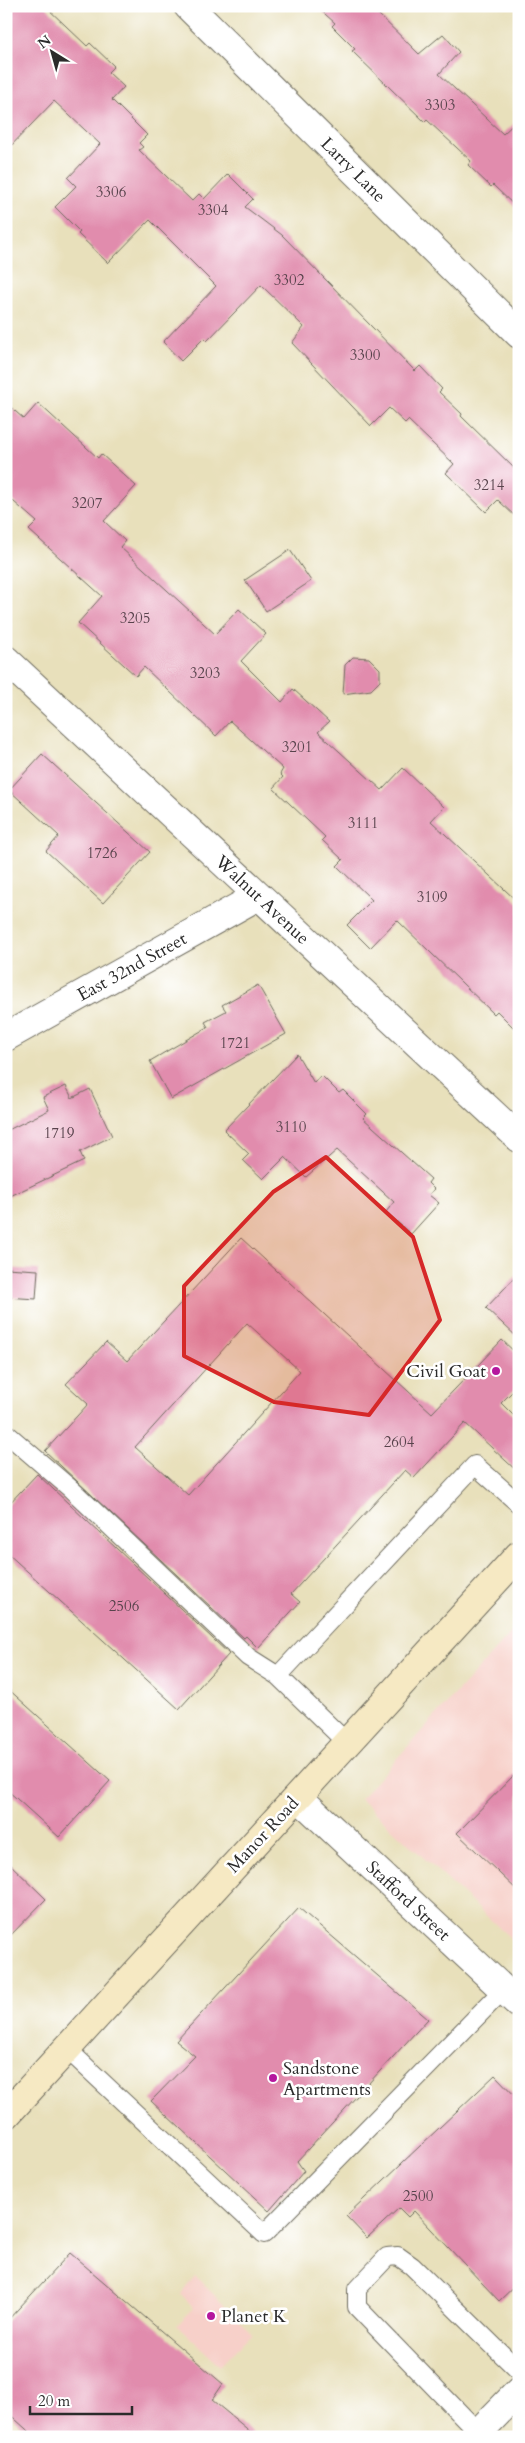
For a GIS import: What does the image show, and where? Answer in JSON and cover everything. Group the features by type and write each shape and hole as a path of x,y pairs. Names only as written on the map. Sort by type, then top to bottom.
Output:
{"main road":[{"name":"Manor Road","path":"6,2115 519,1555"}],"street":[{"name":"Larry Lane","path":"188,6 519,334"},
{"name":"Walnut Avenue","path":"6,660 519,1138"},
{"name":"East 32nd Street","path":"6,1038 258,896"},
{"name":"Stafford Street","path":"298,1797 513,1996"},
{"path":"476,2434 519,2391"}],"lane":[{"path":"6,1433 71,1489 248,1657 278,1676 348,1742"},
{"path":"278,1676 475,1466 519,1504"},
{"path":"66,2049 264,2234 513,1996"},
{"path":"476,2434 358,2307 357,2289 387,2257 398,2256 412,2266 519,2371"}],"highlighted area":[{"path":"326,1157 413,1237 440,1320 369,1415 274,1402 184,1356 184,1286 273,1192"}],"shaded area":[{"path":"519,1624 519,1946 360,1799"},
{"name":"Planet K","path":"195,2276 252,2333 220,2366 177,2325 194,2308 181,2294"}],"building":[{"path":"6,6 45,6 87,46 90,43 114,66 108,72 124,87 112,100 147,135 139,143 143,147 139,150 192,201 199,194 204,199 228,174 253,199 245,207 282,235 415,371 420,366 442,389 439,392 462,414 461,416 519,473 519,520 498,500 486,512 446,473 454,464 408,420 405,423 389,408 371,426 292,343 304,327 261,285 207,341 204,338 181,361 163,342 216,286 150,220 108,263 78,234 80,232 55,207 76,186 68,178 100,144 54,101 6,151"},
{"path":"316,6 370,6 419,54 443,34 459,52 439,74 503,134 519,119 519,210 493,185 491,187 468,165 471,161 427,120 425,122 352,51 355,49 332,26 335,23"},
{"path":"6,403 24,419 38,403 98,458 101,454 136,486 104,521 125,541 120,547 215,634 239,609 266,634 241,661 282,702 293,689 329,722 318,732 382,790 403,768 444,807 431,821 519,903 519,1033 497,1011 494,1014 397,920 370,948 347,925 372,900 337,866 343,860 322,840 325,837 273,788 283,777 280,774 283,769 230,721 216,736 144,667 136,676 78,623 102,596 29,530 37,522 6,495"},
{"path":"290,550 311,581 266,611 245,580"},
{"path":"353,657 369,658 380,669 380,681 371,690 343,694 345,665"},
{"path":"42,754 150,852 103,903 46,851 59,836 9,790"},
{"path":"258,985 286,1034 171,1099 150,1061 208,1027 205,1022 226,1011 222,1005"},
{"path":"297,1054 314,1083 321,1075 339,1093 343,1090 367,1114 363,1118 431,1179 428,1183 434,1189 429,1195 439,1203 411,1234 386,1212 394,1202 337,1150 306,1177 285,1157 263,1179 243,1160 249,1154 224,1130"},
{"path":"66,1086 72,1098 90,1089 112,1136 80,1152 84,1161 6,1198 6,1131 49,1110 43,1097"},
{"path":"241,1238 432,1413 502,1340 519,1356 519,1385 501,1403 519,1421 519,1473 465,1423 414,1478 405,1470 291,1594 300,1602 258,1648 246,1636 244,1638 45,1451 88,1404 66,1384 106,1342 127,1361","holes":["247,1323 300,1371 188,1495 135,1447"]},
{"path":"6,1268 38,1270 36,1299 6,1297"},
{"path":"519,1273 519,1339 486,1308"},
{"path":"37,1474 229,1654 179,1709 6,1552 6,1507"},
{"path":"6,1687 110,1781 59,1837 6,1789"},
{"path":"519,1770 519,1892 457,1833"},
{"path":"6,1860 46,1899 6,1940"},
{"name":"Sandstone Apartments","path":"299,1908 428,2019 297,2161 304,2171 269,2211 151,2101 195,2056 176,2041"},
{"path":"495,2075 519,2100 519,2282 499,2301 414,2211 408,2217 399,2208 367,2238 346,2216"},
{"path":"70,2253 223,2384 212,2400 257,2437 35,2437 6,2411 6,2322"}],"place":[{"name":"Civil Goat","path":"496,1371"},
{"name":"Sandstone Apartments","path":"273,2078"},
{"name":"Planet K","path":"211,2316"}]}
